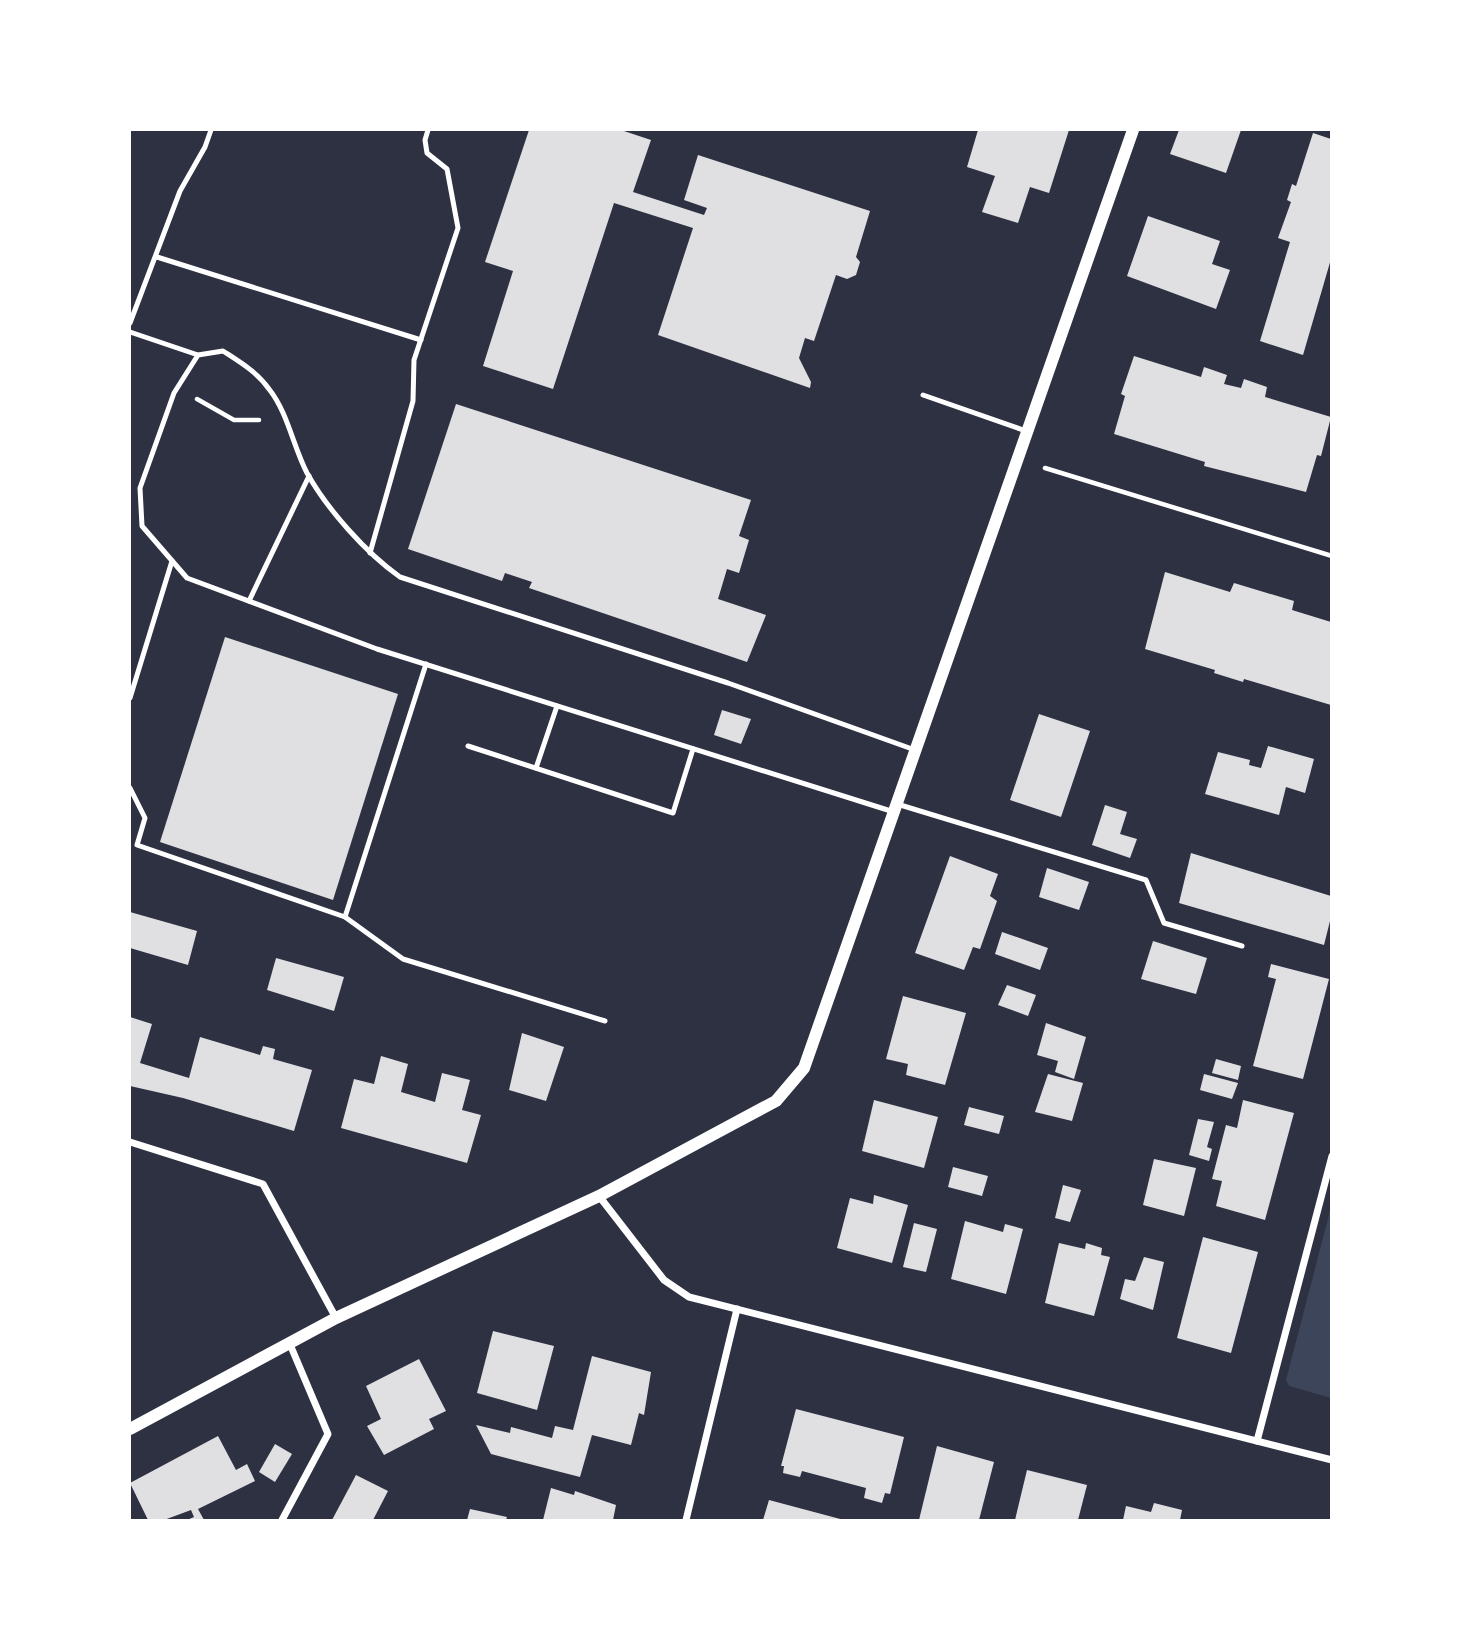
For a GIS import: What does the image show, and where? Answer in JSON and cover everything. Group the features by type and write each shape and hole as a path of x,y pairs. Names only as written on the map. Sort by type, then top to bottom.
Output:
{"street":[{"path":"130,1429 336,1318 599,1196 776,1101 804,1068 1133,130"},
{"path":"130,1142 262,1184 336,1318"},
{"path":"1257,1441 1332,1156"},
{"path":"599,1196 664,1280 689,1297 1332,1460"},
{"path":"686,1521 737,1309"},
{"path":"282,1521 328,1434 289,1342"}],"lane":[{"path":"130,323 180,191 205,147 211,130"},
{"path":"370,553 413,401 414,360 458,228 447,169 427,153 425,140 428,130"},
{"path":"157,257 421,340"},
{"path":"130,332 198,355 223,351 251,370 271,390 309,476 370,553 400,577 728,683 915,750"},
{"path":"198,355 174,393 140,488 142,526 187,578 426,664 693,749 1146,880 1164,923 1242,946"},
{"path":"923,395 1026,431"},
{"path":"249,601 309,476"},
{"path":"130,698 172,561"},
{"path":"345,917 426,664"},
{"path":"536,768 557,706"},
{"path":"468,746 673,813 693,749"},
{"path":"130,788 145,818 137,845 345,917 403,959 605,1021"}],"path":[{"path":"174,393 204,401 233,420 264,419 287,425"},
{"path":"1016,460 1332,556"}],"shaded area":[{"path":"1331,1207 1331,1398 1289,1386 1286,1380"}],"building":[{"path":"529,130 621,130 651,140 633,192 704,215 707,208 684,200 698,155 870,211 856,257 860,262 856,275 847,279 836,275 814,341 805,338 799,358 811,382 810,388 658,335 693,228 614,203 553,389 483,366 513,271 485,262"},
{"path":"978,130 1069,130 1049,193 1030,187 1018,223 982,212 995,176 967,167"},
{"path":"1179,130 1241,130 1226,173 1170,154"},
{"path":"1313,133 1331,139 1331,259 1303,355 1260,341 1290,242 1278,238 1291,202 1287,200 1292,184 1296,186"},
{"path":"1148,216 1220,241 1212,264 1230,270 1216,309 1127,276"},
{"path":"1134,356 1201,377 1204,367 1227,375 1224,384 1241,388 1244,379 1267,387 1265,397 1331,417 1321,456 1317,455 1306,492 1204,466 1205,462 1114,434 1125,396 1121,394"},
{"path":"456,404 751,500 739,536 749,540 739,573 727,569 718,599 766,615 747,662 529,588 532,582 505,573 502,581 408,549"},
{"path":"1165,572 1230,592 1234,583 1294,601 1292,610 1331,622 1331,705 1244,679 1243,682 1214,673 1215,670 1145,649"},
{"path":"225,637 398,694 333,900 160,842"},
{"path":"722,710 751,719 741,744 714,735"},
{"path":"1039,714 1090,731 1061,817 1010,800"},
{"path":"1268,746 1314,759 1305,793 1286,787 1279,815 1205,794 1218,752 1250,760 1249,765 1261,768"},
{"path":"1105,805 1127,812 1120,834 1137,839 1130,858 1092,845"},
{"path":"1191,853 1331,896 1331,917 1324,945 1179,903"},
{"path":"950,856 998,874 990,896 997,901 980,949 973,947 964,970 915,953"},
{"path":"1047,868 1089,882 1079,910 1039,897"},
{"path":"130,912 197,931 188,965 130,948"},
{"path":"1002,932 1048,948 1040,970 995,954"},
{"path":"1153,941 1207,958 1196,994 1141,979"},
{"path":"276,958 344,977 334,1011 267,990"},
{"path":"1271,964 1329,979 1303,1079 1253,1066 1276,979 1268,977"},
{"path":"1007,985 1036,995 1028,1016 998,1005"},
{"path":"903,996 966,1013 945,1085 906,1075 908,1064 886,1059"},
{"path":"130,1017 152,1024 140,1063 189,1078 200,1037 260,1055 263,1046 275,1049 273,1059 312,1070 294,1131 183,1098 130,1086"},
{"path":"1046,1023 1086,1037 1074,1079 1055,1072 1058,1061 1037,1055"},
{"path":"522,1033 564,1047 546,1101 509,1090"},
{"path":"381,1056 408,1064 401,1092 435,1102 442,1073 470,1080 462,1110 481,1115 467,1163 341,1128 354,1079 374,1084"},
{"path":"1216,1059 1241,1066 1238,1080 1212,1073"},
{"path":"1048,1074 1083,1083 1072,1121 1035,1112"},
{"path":"1204,1074 1238,1083 1232,1099 1200,1090"},
{"path":"874,1100 938,1117 924,1168 862,1151"},
{"path":"1243,1100 1294,1113 1265,1220 1216,1206 1222,1181 1212,1179 1226,1125 1237,1128"},
{"path":"969,1107 1004,1116 999,1134 964,1125"},
{"path":"1198,1119 1214,1122 1207,1147 1212,1149 1209,1161 1189,1155"},
{"path":"1154,1159 1196,1168 1184,1216 1143,1205"},
{"path":"953,1167 988,1176 982,1196 948,1187"},
{"path":"1063,1185 1081,1190 1070,1222 1055,1218"},
{"path":"874,1195 908,1205 892,1263 837,1248 850,1198 873,1204"},
{"path":"965,1221 1003,1232 1005,1224 1023,1229 1006,1294 951,1279"},
{"path":"914,1223 937,1229 926,1272 903,1267"},
{"path":"1203,1237 1258,1252 1231,1353 1177,1338"},
{"path":"1059,1243 1085,1249 1086,1243 1102,1248 1101,1255 1110,1257 1094,1316 1045,1303"},
{"path":"1144,1257 1164,1262 1153,1310 1120,1299 1125,1279 1135,1281"},
{"path":"493,1331 554,1346 537,1410 477,1393"},
{"path":"592,1356 651,1372 644,1415 639,1413 631,1445 592,1435 580,1477 491,1454 476,1425 510,1433 511,1427 552,1438 555,1426 573,1430"},
{"path":"419,1359 446,1411 429,1419 434,1429 384,1455 367,1426 381,1419 366,1386"},
{"path":"796,1409 904,1437 890,1494 885,1493 882,1503 864,1498 866,1488 802,1471 800,1477 783,1473 784,1466 781,1466"},
{"path":"218,1436 236,1470 247,1464 255,1481 198,1509 204,1520 187,1520 194,1517 191,1510 164,1520 148,1520 130,1483"},
{"path":"275,1444 292,1454 275,1482 259,1472"},
{"path":"937,1446 994,1462 979,1520 919,1520"},
{"path":"1027,1470 1087,1485 1078,1520 1015,1520"},
{"path":"356,1475 388,1491 373,1520 332,1520"},
{"path":"551,1488 574,1495 575,1491 616,1505 613,1520 543,1520"},
{"path":"769,1500 844,1520 763,1520"},
{"path":"1154,1503 1182,1510 1180,1520 1123,1520 1126,1506 1151,1512"},
{"path":"470,1509 507,1517 506,1520 467,1520"}]}
